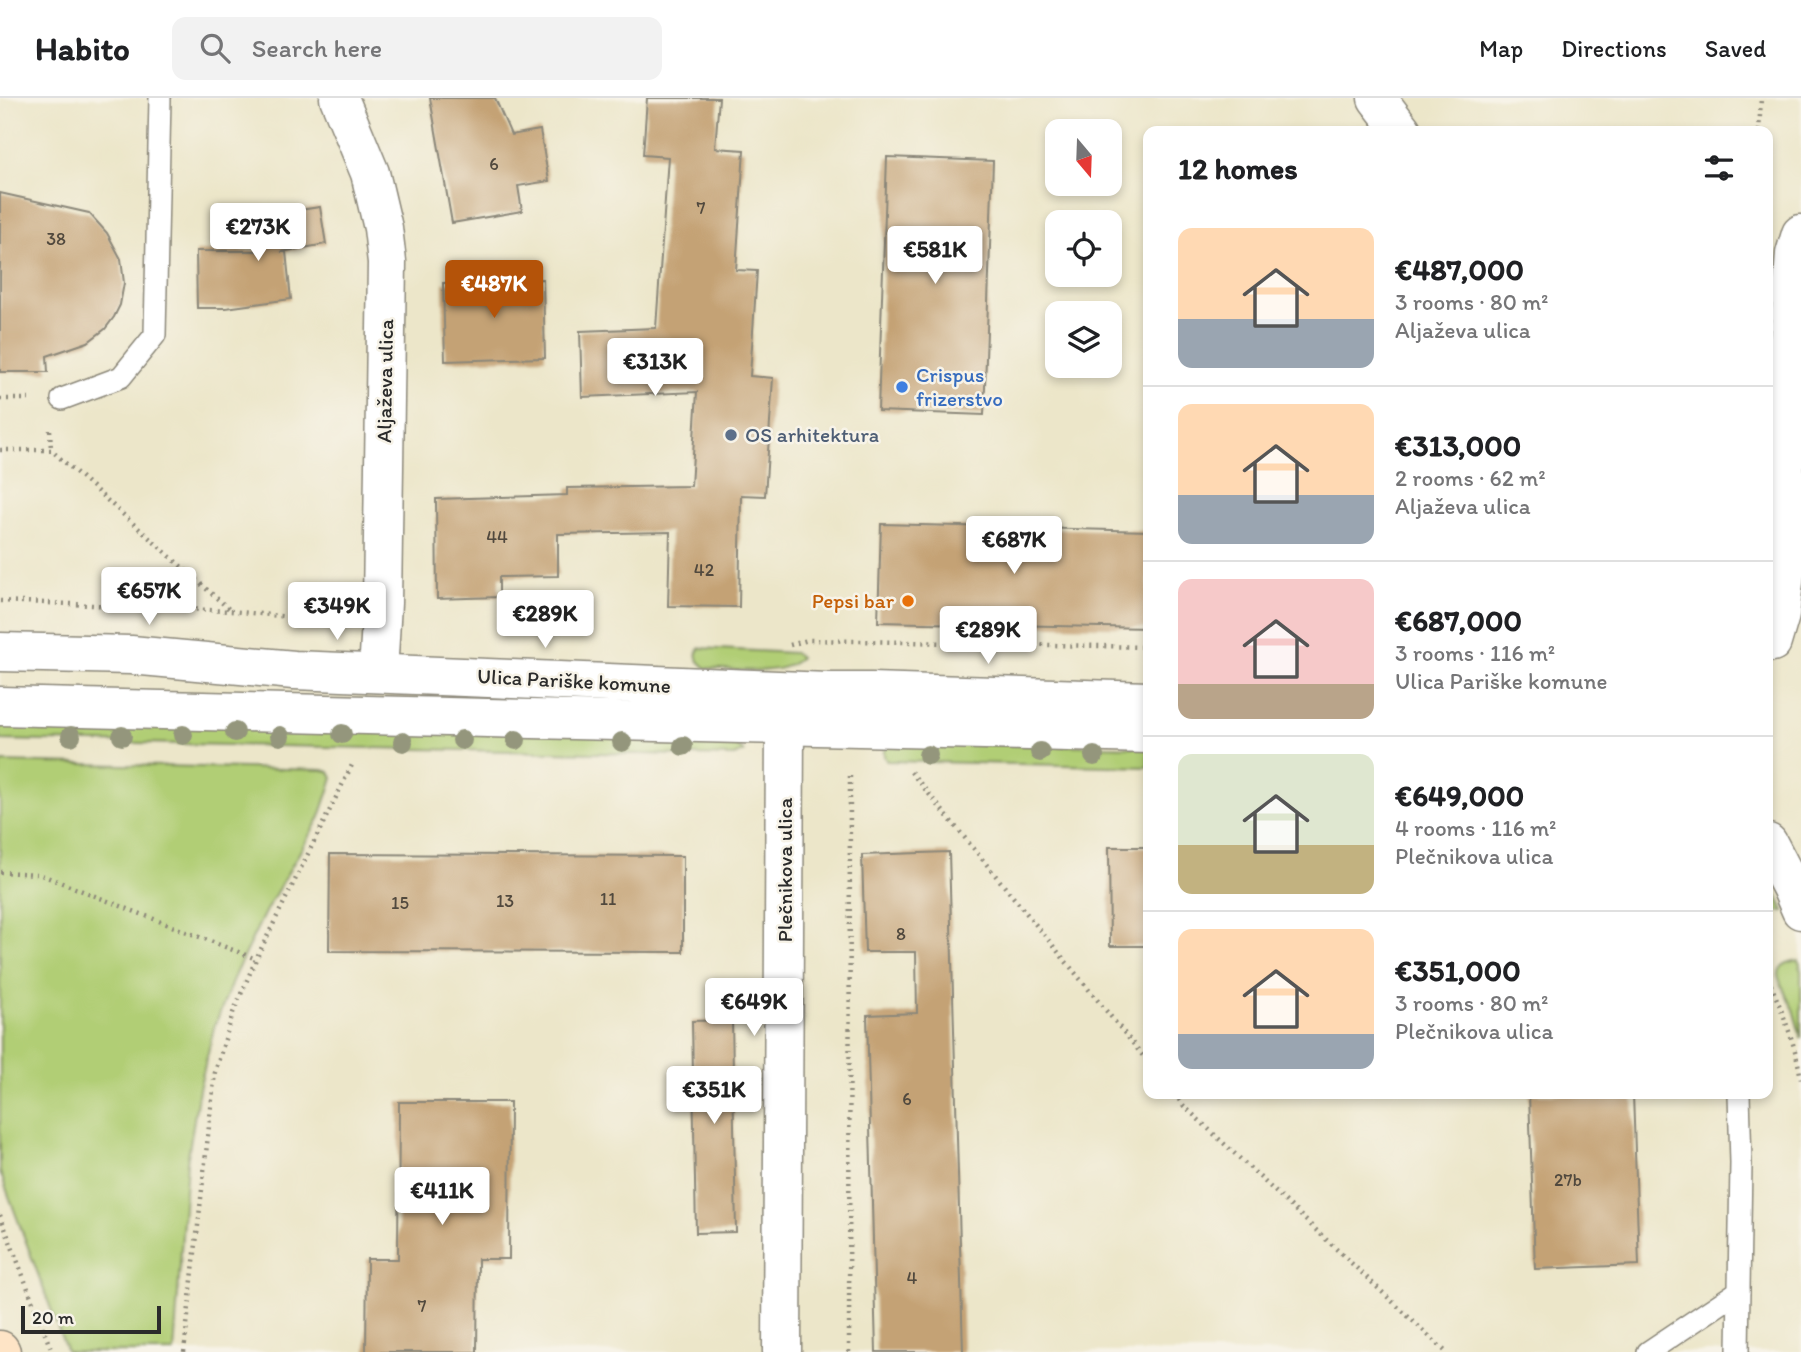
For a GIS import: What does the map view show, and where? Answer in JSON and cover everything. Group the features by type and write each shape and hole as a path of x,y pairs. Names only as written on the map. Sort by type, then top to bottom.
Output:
{"street":[{"name":"Aljaževa ulica","path":"339,98 370,173 383,228 387,262 382,603 378,673"},
{"path":"1377,98 1398,126"},
{"path":"1780,640 1780,615 1787,558 1784,455 1786,381 1796,254 1801,234"},
{"name":"Ulica Pariške komune","path":"0,652 131,655 294,670 815,692 1143,701"},
{"path":"0,706 1143,734"},
{"name":"Plečnikova ulica","path":"782,1352 785,724"},
{"path":"1773,842 1801,848"},
{"path":"1773,851 1801,910"}],"lane":[{"path":"62,399 121,377 155,335 160,98"},
{"path":"1738,1352 1741,1163 1739,1099"},
{"path":"1648,1352 1739,1291"}],"path":[{"path":"1759,126 1762,98"},
{"path":"0,450 51,450 230,611"},
{"path":"0,601 230,611 341,623"},
{"path":"808,640 1143,647"},
{"path":"184,1352 215,1072 233,1013 256,959 354,761"},
{"path":"849,1352 850,771"},
{"path":"910,771 1143,1056"},
{"path":"0,873 39,874 256,959"},
{"path":"1773,990 1787,1024 1801,1080"},
{"path":"1178,1099 1446,1352"},
{"path":"0,1215 52,1352"}],"green space":[{"path":"700,648 794,653 800,657 793,664 770,670 706,668 697,656"},
{"path":"0,720 720,736 744,752 734,756 0,740"},
{"path":"884,742 1143,747 1143,767 887,761 884,757"},
{"path":"0,762 323,770 330,772 333,778 320,817 265,912 236,972 214,1028 199,1089 187,1162 174,1352 67,1352 0,1172"},
{"path":"1773,887 1784,911 1773,912"},
{"path":"1799,960 1801,1038 1793,1009 1779,979 1784,965"}],"building":[{"path":"430,98 495,98 511,135 540,130 549,181 518,186 522,211 452,223"},
{"path":"647,98 719,98 715,148 744,150 736,270 757,271 750,376 773,378 765,496 741,495 739,607 668,606 670,532 558,534 558,576 499,577 499,597 437,599 436,499 567,495 567,488 691,486 697,392 582,397 580,331 656,328 668,157 643,155"},
{"path":"887,157 993,161 984,415 878,411"},
{"path":"0,193 89,213 107,233 121,259 124,283 120,305 114,317 105,329 88,342 47,356 48,372 0,372"},
{"path":"320,207 326,244 281,252 286,252 291,299 226,308 197,308 196,251 264,251 259,216"},
{"path":"543,279 545,358 445,361 443,283"},
{"path":"881,524 1143,531 1143,628 878,622"},
{"path":"1109,847 1143,847 1143,946 1110,946"},
{"path":"949,852 963,1352 876,1352 867,1015 917,1013 916,952 865,952 862,855"},
{"path":"330,854 683,856 683,952 329,951"},
{"path":"732,1020 736,1232 696,1233 692,1021"},
{"path":"1529,1099 1633,1099 1639,1265 1535,1269"},
{"path":"399,1102 510,1102 509,1259 478,1259 477,1352 366,1352 367,1259 398,1259"}],"place":[{"name":"Crispus frizerstvo","path":"902,387"},
{"name":"OS arhitektura","path":"731,435"},
{"name":"Pepsi bar","path":"908,601"}]}
